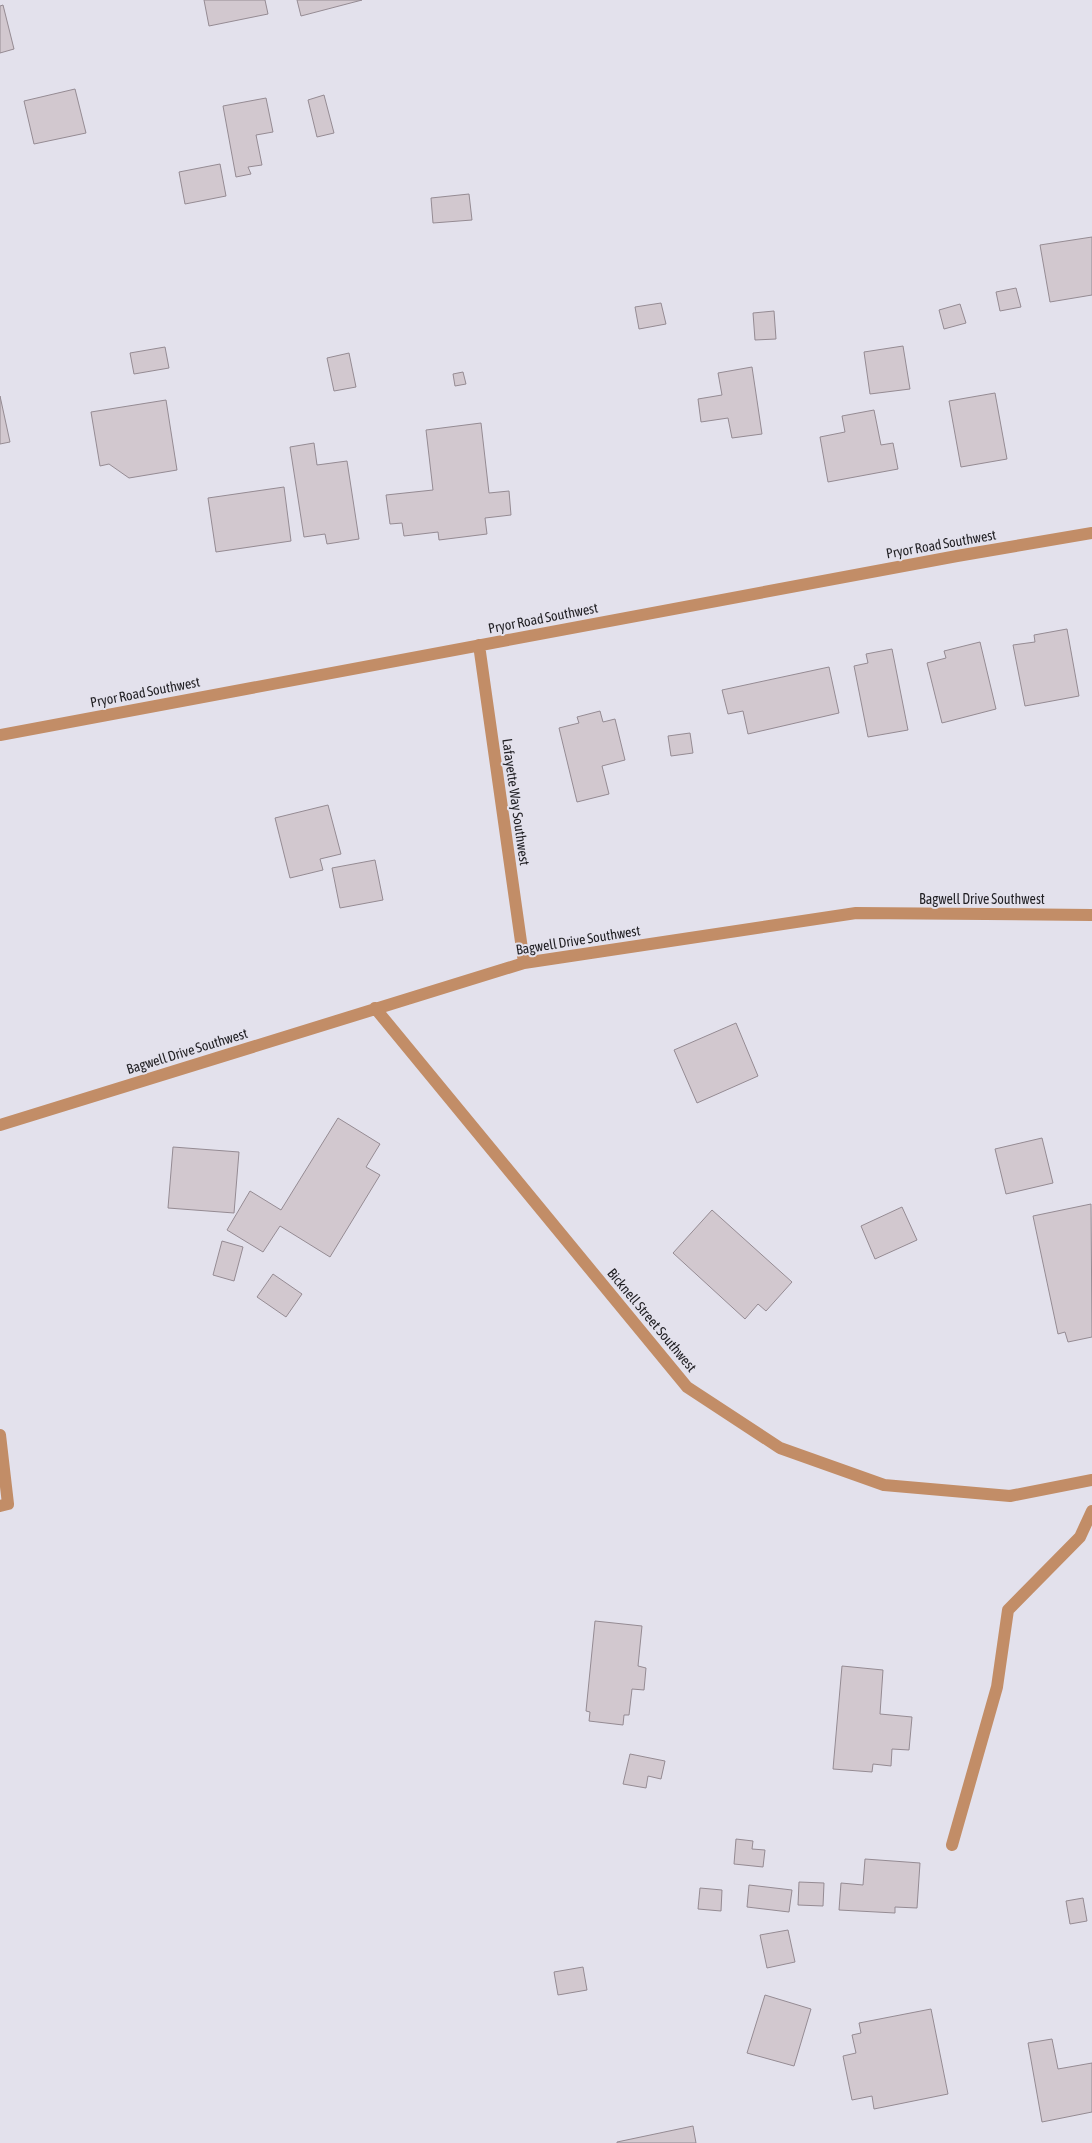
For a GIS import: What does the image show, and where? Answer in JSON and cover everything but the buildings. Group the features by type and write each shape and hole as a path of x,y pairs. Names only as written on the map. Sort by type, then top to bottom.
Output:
{"street":[{"name":"Pryor Road Southwest","path":"0,735 947,557 1092,533"},
{"name":"Lafayette Way Southwest","path":"479,645 524,963"},
{"name":"Bagwell Drive Southwest","path":"0,1125 524,963 856,913 1092,914"},
{"name":"Bicknell Street Southwest","path":"376,1008 687,1387 780,1448 884,1485 1010,1496 1092,1480"},
{"path":"0,1435 4,1505"},
{"path":"952,1845 996,1686 1008,1610 1080,1537 1092,1511"}]}
